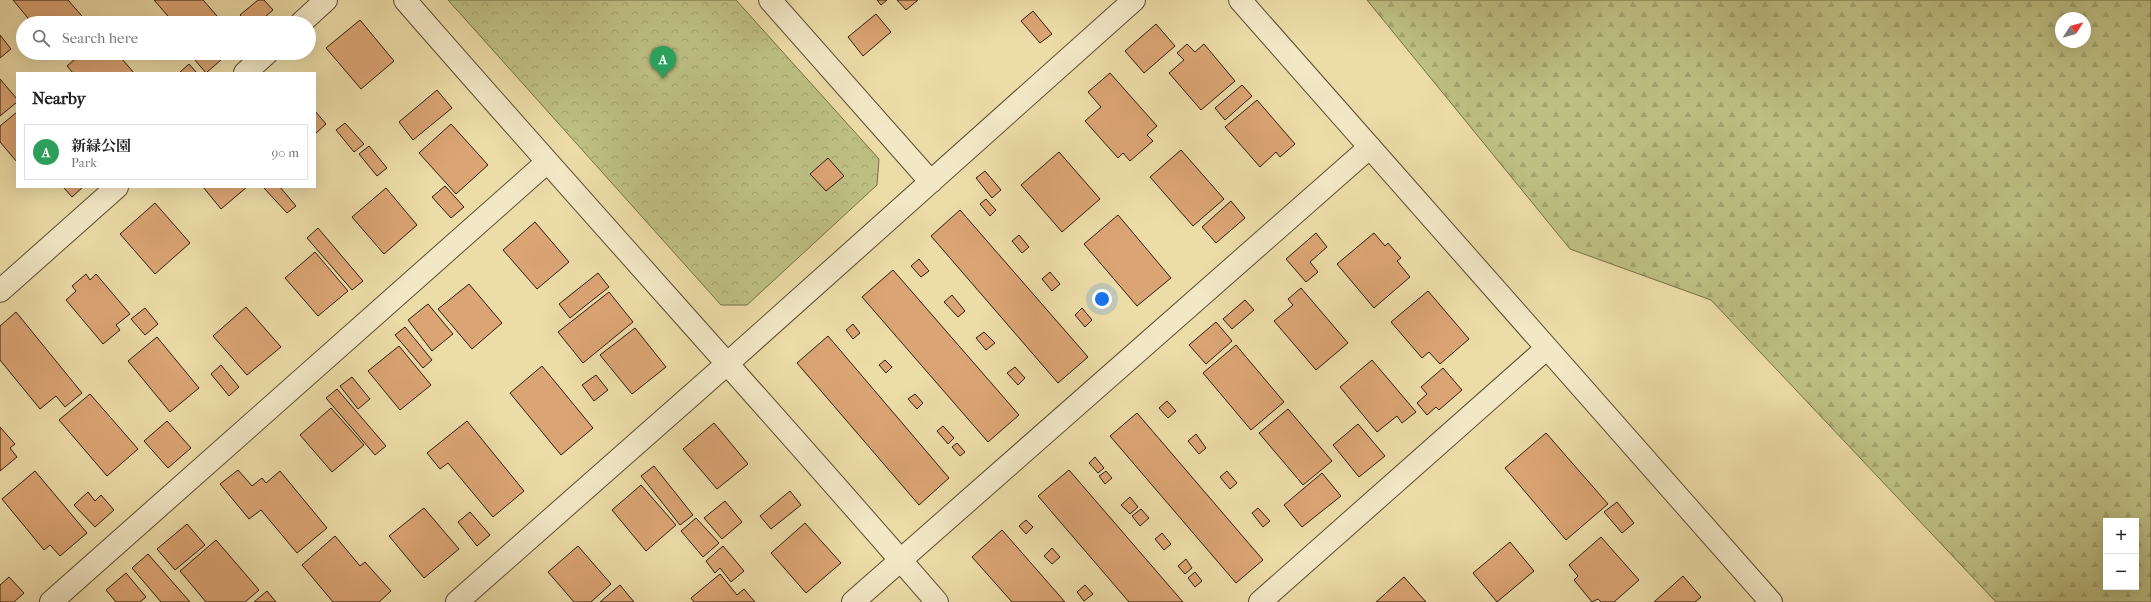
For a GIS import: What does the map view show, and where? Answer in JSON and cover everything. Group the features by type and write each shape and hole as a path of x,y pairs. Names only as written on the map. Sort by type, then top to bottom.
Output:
{"street":[{"path":"309,16 326,0"},
{"path":"405,0 546,163 728,363 937,602"},
{"path":"770,0 931,182"},
{"path":"457,602 728,363 1134,0"},
{"path":"1240,0 1771,602"},
{"path":"246,72 259,60"},
{"path":"853,602 1370,147"},
{"path":"51,602 546,163"},
{"path":"0,291 116,188"},
{"path":"1260,602 1546,348"}],"green space":[{"path":"448,0 736,0 879,159 877,185 747,305 721,305"},
{"path":"1367,0 2151,0 2151,602 1996,602 1711,300 1570,249"}],"building":[{"path":"13,0 68,0 82,16 26,16"},
{"path":"154,0 203,0 217,16 168,16"},
{"path":"258,0 264,0 273,10 266,16 240,15"},
{"path":"877,0 887,0 881,5"},
{"path":"897,0 918,0 906,10"},
{"path":"1033,11 1052,34 1040,43 1021,21"},
{"path":"876,14 891,32 863,56 848,37"},
{"path":"360,20 394,61 361,89 326,48"},
{"path":"1156,24 1175,46 1144,73 1125,51"},
{"path":"0,35 11,49 0,58"},
{"path":"1187,44 1195,52 1204,44 1235,81 1201,110 1169,73 1184,60 1177,53"},
{"path":"74,60 123,60 133,72 72,72 67,66"},
{"path":"195,60 221,60 207,72 205,72"},
{"path":"189,64 196,72 180,72"},
{"path":"1110,73 1157,126 1147,135 1153,141 1130,161 1123,153 1118,158 1085,121 1101,107 1088,92"},
{"path":"0,79 16,98 16,103 0,116"},
{"path":"1242,85 1252,96 1225,120 1215,108"},
{"path":"437,90 452,108 413,140 399,122"},
{"path":"1257,100 1295,144 1280,157 1276,152 1260,167 1225,127"},
{"path":"316,112 326,124 316,133"},
{"path":"16,113 16,161 0,142 0,126"},
{"path":"345,123 364,144 354,152 336,130"},
{"path":"451,124 488,165 456,194 419,153"},
{"path":"369,146 387,168 377,176 359,154"},
{"path":"1181,150 1224,199 1193,226 1150,177"},
{"path":"1059,152 1100,199 1062,232 1021,185"},
{"path":"828,158 844,176 826,191 810,174"},
{"path":"985,171 1001,190 992,198 976,178"},
{"path":"445,186 464,207 451,218 432,197"},
{"path":"64,188 82,188 72,197"},
{"path":"204,188 246,188 221,209"},
{"path":"264,188 281,188 296,206 287,213"},
{"path":"386,188 417,225 384,254 352,217"},
{"path":"986,199 996,210 990,216 980,204"},
{"path":"1231,201 1245,218 1216,243 1202,227"},
{"path":"155,203 190,243 155,274 120,234"},
{"path":"960,210 1088,357 1058,383 931,236"},
{"path":"1118,215 1171,278 1137,306 1084,244"},
{"path":"535,222 569,262 537,289 503,250"},
{"path":"318,228 363,281 352,290 307,238"},
{"path":"1316,233 1327,247 1310,262 1318,272 1306,282 1286,259"},
{"path":"1374,233 1385,246 1388,243 1401,258 1397,261 1410,277 1374,308 1337,264"},
{"path":"1019,235 1029,247 1022,253 1012,241"},
{"path":"315,252 348,291 318,316 285,278"},
{"path":"919,259 929,271 921,277 911,266"},
{"path":"893,270 1019,415 988,442 862,297"},
{"path":"1050,272 1060,284 1052,291 1042,279"},
{"path":"598,273 609,287 570,318 559,304"},
{"path":"86,274 90,280 96,274 130,314 116,325 120,330 103,344 66,300 76,291 72,286"},
{"path":"469,284 502,323 472,349 438,309"},
{"path":"1301,288 1348,343 1316,370 1274,321 1293,305 1288,299"},
{"path":"1428,291 1469,339 1440,364 1429,352 1422,358 1391,322"},
{"path":"609,292 633,322 583,363 558,332"},
{"path":"952,295 965,311 958,317 944,302"},
{"path":"1245,300 1254,310 1232,329 1223,319"},
{"path":"428,304 453,334 432,351 408,320"},
{"path":"246,307 281,347 247,375 213,336"},
{"path":"145,308 158,324 145,335 131,319"},
{"path":"1082,308 1092,320 1085,327 1075,315"},
{"path":"16,312 82,393 65,407 56,396 40,409 0,360 0,326"},
{"path":"1216,322 1232,341 1206,364 1189,345"},
{"path":"853,324 860,333 853,339 846,330"},
{"path":"405,327 432,360 423,368 395,335"},
{"path":"635,328 666,367 632,394 600,355"},
{"path":"984,332 995,343 986,350 976,338"},
{"path":"828,336 949,478 919,505 797,363"},
{"path":"157,337 199,388 170,412 128,361"},
{"path":"1236,345 1284,402 1251,430 1203,373"},
{"path":"399,346 431,385 400,410 368,371"},
{"path":"885,360 892,367 886,373 879,365"},
{"path":"1372,360 1416,412 1402,423 1397,416 1377,432 1340,387"},
{"path":"221,365 239,387 229,396 211,374"},
{"path":"542,366 593,428 561,455 510,393"},
{"path":"1015,367 1025,378 1018,385 1007,373"},
{"path":"1443,368 1462,390 1439,410 1436,407 1427,415 1417,403 1427,394 1421,387"},
{"path":"596,375 608,390 594,401 582,385"},
{"path":"352,377 370,399 358,409 340,386"},
{"path":"337,389 386,446 375,455 326,398"},
{"path":"90,394 138,449 107,476 59,420"},
{"path":"915,394 923,403 917,409 908,399"},
{"path":"1167,401 1176,411 1168,418 1159,408"},
{"path":"331,408 364,445 332,472 300,435"},
{"path":"1288,409 1332,461 1303,485 1259,433"},
{"path":"1137,413 1263,560 1236,583 1110,436"},
{"path":"167,421 191,448 168,468 144,441"},
{"path":"467,421 524,491 493,517 448,463 440,469 427,453"},
{"path":"714,423 748,464 717,489 683,449"},
{"path":"1358,424 1385,456 1359,477 1333,445"},
{"path":"943,426 954,438 948,444 937,431"},
{"path":"0,427 15,444 10,448 17,457 0,471"},
{"path":"1546,433 1608,504 1566,540 1505,468"},
{"path":"1196,434 1206,448 1199,454 1188,441"},
{"path":"957,443 965,452 960,456 952,447"},
{"path":"1095,457 1104,468 1098,473 1089,463"},
{"path":"654,466 693,515 680,525 641,476"},
{"path":"238,470 252,486 262,478 266,483 280,471 327,528 297,553 261,510 249,519 220,484"},
{"path":"1069,470 1183,602 1129,602 1038,496"},
{"path":"35,471 87,533 60,556 50,545 44,550 2,499"},
{"path":"1106,471 1112,478 1105,484 1099,476"},
{"path":"1227,471 1237,483 1230,489 1220,477"},
{"path":"1322,473 1341,496 1302,527 1284,505"},
{"path":"641,485 676,525 646,551 612,510"},
{"path":"790,491 801,505 771,529 760,516"},
{"path":"88,492 95,501 101,495 114,510 95,527 74,505"},
{"path":"1130,497 1138,507 1130,514 1121,505"},
{"path":"725,501 742,522 722,539 704,518"},
{"path":"1617,502 1634,523 1622,533 1604,512"},
{"path":"424,508 459,549 424,578 389,536"},
{"path":"1258,508 1270,521 1263,527 1252,513"},
{"path":"1141,509 1149,518 1140,526 1132,516"},
{"path":"470,512 490,535 477,546 458,522"},
{"path":"696,518 719,543 703,557 681,531"},
{"path":"1026,520 1033,527 1026,534 1019,526"},
{"path":"805,523 841,563 806,593 771,553"},
{"path":"187,524 205,545 175,570 157,549"},
{"path":"1002,530 1065,602 1012,602 972,557"},
{"path":"1162,533 1171,544 1164,550 1155,539"},
{"path":"335,536 360,566 365,562 391,591 379,602 333,602 302,565"},
{"path":"1601,537 1639,580 1614,602 1601,602 1598,599 1592,602 1574,580 1578,576 1569,565"},
{"path":"216,540 259,590 245,602 206,602 180,571"},
{"path":"1510,542 1534,571 1497,602 1473,573"},
{"path":"578,546 611,584 591,602 574,602 548,572"},
{"path":"723,546 744,571 731,582 720,568 715,573 706,561"},
{"path":"1052,548 1060,557 1052,564 1044,556"},
{"path":"148,554 190,602 161,602 132,568"},
{"path":"1186,559 1192,568 1185,574 1178,566"},
{"path":"1195,572 1202,581 1195,587 1188,578"},
{"path":"126,573 146,597 140,602 116,602 106,590"},
{"path":"720,574 737,595 744,589 755,602 694,602 691,598"},
{"path":"1683,576 1701,597 1695,602 1654,602"},
{"path":"9,577 24,593 14,602 0,602 0,585"},
{"path":"1404,577 1426,602 1376,602"},
{"path":"620,585 634,602 600,602"},
{"path":"1085,585 1093,594 1084,601 1077,592"},
{"path":"267,591 276,602 254,602"}],"place":[{"name":"新緑公園","path":"663,79"}]}
